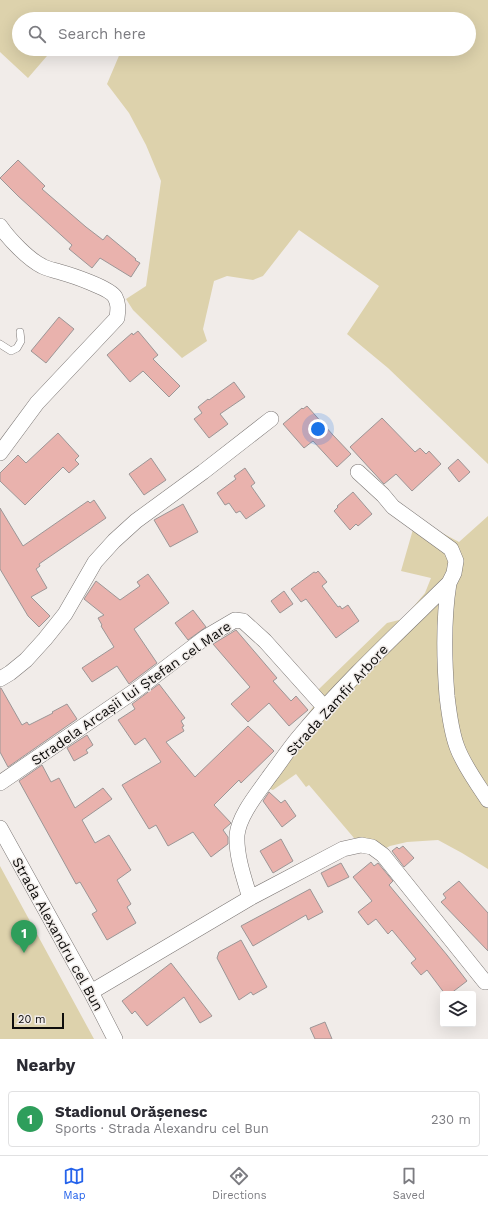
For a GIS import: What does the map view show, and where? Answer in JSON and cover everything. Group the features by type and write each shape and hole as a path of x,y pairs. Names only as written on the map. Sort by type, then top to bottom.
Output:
{"street":[{"path":"0,226 8,238 29,257 42,266 103,288 115,296 119,306 117,318 37,403 0,453"},
{"path":"0,678 10,673 26,660 45,639 65,614 95,562 114,540 136,521 203,472 271,419"},
{"path":"358,472 383,495 393,507 451,549 456,562 454,573 449,582 446,608 445,658 446,685 452,727 457,748 472,776 488,800"},
{"name":"Strada Zamfir Arbore","path":"250,898 238,854 237,834 241,820 255,796 293,745 326,708 356,675 449,582"},
{"name":"Stradela Arcașii lui Ștefan cel Mare","path":"0,783 138,688 206,637 235,620 243,622 265,640 326,708"},
{"name":"Strada Alexandru cel Bun","path":"0,828 91,992 115,1039"},
{"path":"91,992 250,898 344,849 361,845 372,847 383,855 485,982"}],"lane":[{"path":"0,344 11,351 17,348 21,341 20,332"}],"shaded area":[{"path":"0,0 488,0 488,464 388,368 347,334 379,286 299,230 263,276 253,280 227,276 214,281 203,329 207,341 182,358 133,310 126,299 146,286 161,181 146,145 129,113 107,84 119,56 476,56 476,12 12,12 12,56 47,56 28,78 0,52"},
{"path":"488,516 488,869 438,840 407,842 384,849 368,839 354,838 309,785 306,787 296,774 273,790 257,785 313,707 319,689 387,623 403,619 425,593 431,578 401,571 416,519 459,542"},
{"path":"0,866 94,1039 0,1039"}],"building":[{"path":"18,160 45,186 42,189 86,227 103,240 107,235 140,263 131,277 100,258 92,268 69,249 72,245 0,178"},
{"path":"59,317 74,329 46,363 31,351"},
{"path":"138,331 158,355 153,359 180,386 169,397 143,371 130,382 107,355 132,333 133,335"},
{"path":"234,382 245,397 220,414 228,424 209,438 194,419 202,413 198,407"},
{"path":"307,406 351,454 337,467 313,441 304,448 283,424 302,408 303,409"},
{"path":"382,418 415,452 420,448 426,454 429,451 441,464 412,491 396,474 384,484 350,447"},
{"path":"58,433 79,456 75,460 79,464 69,473 63,467 25,505 0,481 0,473 18,455 26,463"},
{"path":"151,458 166,480 144,495 129,474"},
{"path":"458,459 470,472 459,482 448,468"},
{"path":"245,468 255,483 251,486 265,506 246,519 240,511 236,513 229,503 225,505 217,493 236,479 234,476"},
{"path":"353,492 372,514 358,526 356,524 350,530 334,511 338,507 337,506"},
{"path":"94,500 106,518 39,564 40,566 36,569 47,588 31,597 50,616 39,627 28,616 0,569 0,508 23,546 88,501 90,503"},
{"path":"183,504 198,532 170,547 154,520"},
{"path":"318,571 327,582 322,586 338,607 340,606 342,609 348,605 359,621 336,638 306,599 301,602 291,589 314,572 316,573"},
{"path":"148,574 169,603 134,629 157,663 129,684 117,666 92,682 82,668 114,647 101,626 102,625 98,618 104,615 84,599 96,581 120,600 140,586 137,582"},
{"path":"284,591 293,604 280,613 271,601"},
{"path":"193,610 206,627 188,640 175,623"},
{"path":"236,630 277,678 273,681 291,701 296,696 308,710 289,726 269,703 248,722 231,704 250,687 213,644"},
{"path":"159,684 185,718 181,721 184,726 182,727 184,731 166,742 195,777 248,726 274,751 241,783 239,780 214,805 231,823 223,830 228,837 228,844 211,857 193,832 168,846 156,825 149,829 122,785 161,762 145,738 135,745 118,720 135,709 132,704"},
{"path":"0,688 22,725 27,722 29,725 67,704 77,719 8,767 0,752"},
{"path":"87,735 93,745 86,750 88,753 74,761 67,748"},
{"path":"42,765 51,782 59,778 75,808 103,788 112,799 82,820 95,843 109,835 131,870 117,880 131,904 127,907 136,923 107,940 92,914 97,911 80,882 76,884 19,781"},
{"path":"269,792 281,803 285,800 296,816 282,827 263,801"},
{"path":"281,839 293,861 273,873 260,851"},
{"path":"403,846 414,858 404,867 392,851 397,847 399,849"},
{"path":"371,862 374,866 378,863 393,881 389,885 467,981 454,991 443,991 427,970 421,975 411,963 416,959 392,930 388,934 376,919 368,925 358,912 372,901 353,877"},
{"path":"341,863 349,877 328,887 321,873"},
{"path":"459,881 488,913 488,951 441,902 446,898 443,894"},
{"path":"310,889 323,912 308,920 306,915 253,946 241,926"},
{"path":"241,940 267,987 253,995 251,992 239,1000 217,958 219,952"},
{"path":"171,963 212,1016 200,1023 184,997 147,1026 135,1011 132,1014 122,1001"},
{"path":"325,1022 332,1039 315,1039 310,1028"}],"place":[{"name":"Stadionul Orășenesc","path":"24,953"}]}
